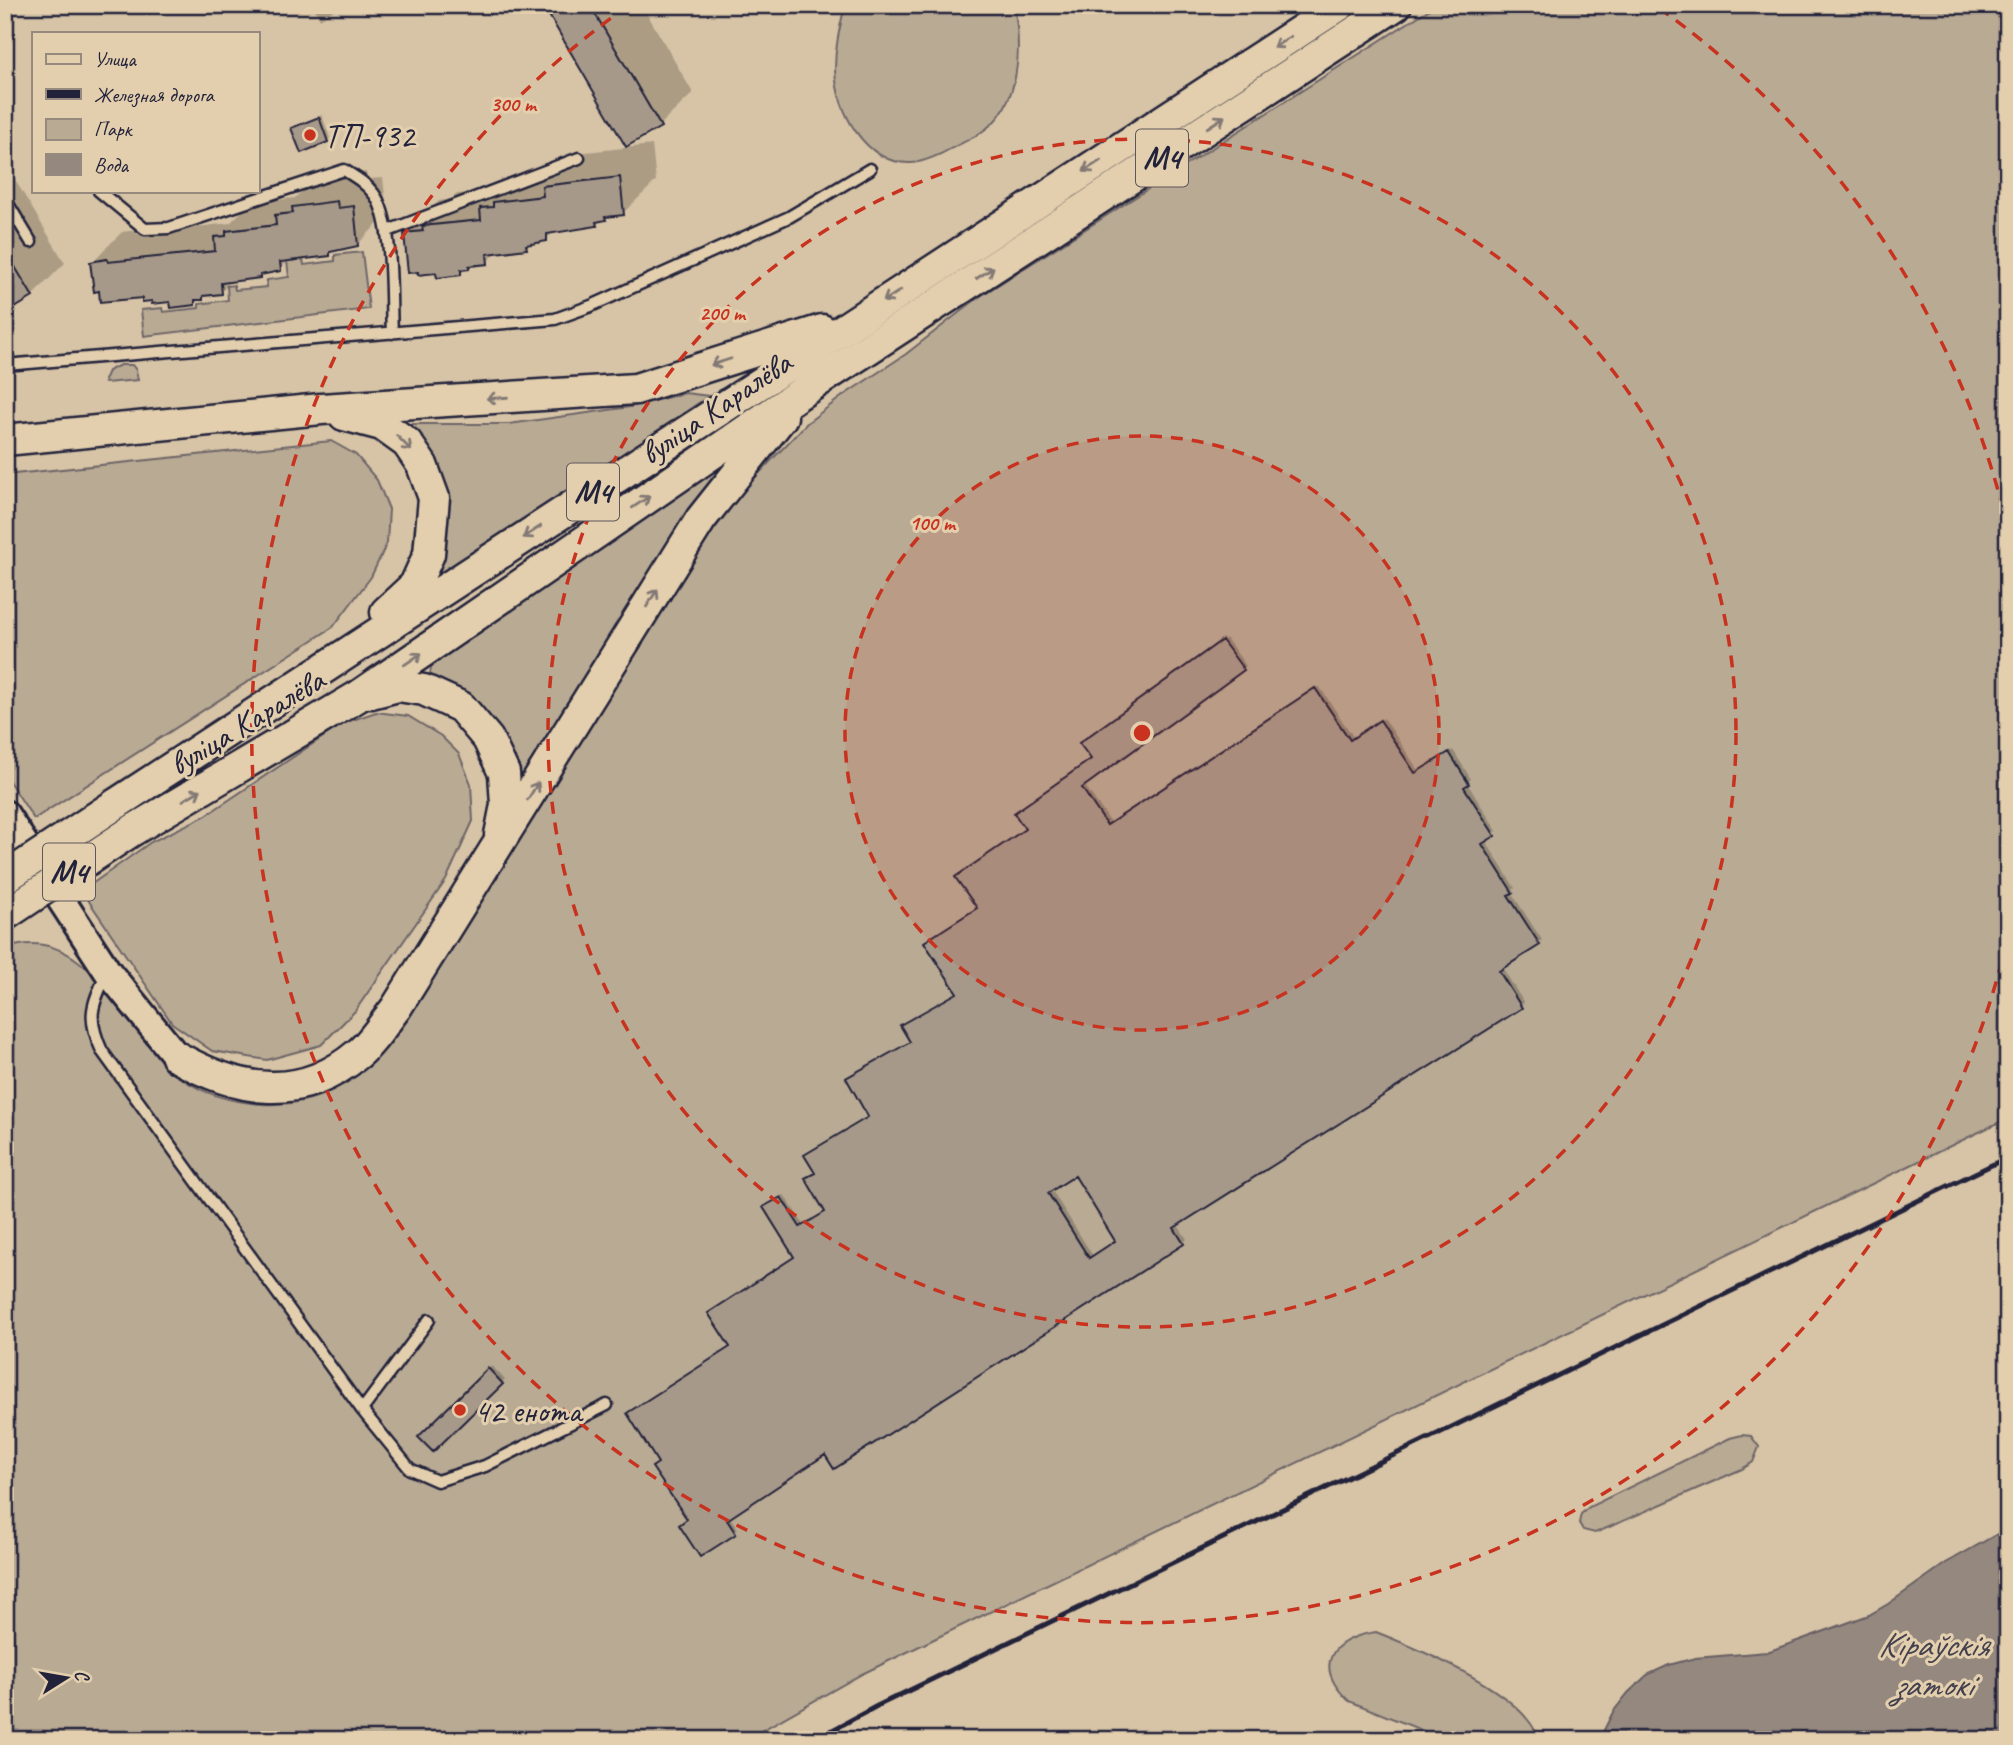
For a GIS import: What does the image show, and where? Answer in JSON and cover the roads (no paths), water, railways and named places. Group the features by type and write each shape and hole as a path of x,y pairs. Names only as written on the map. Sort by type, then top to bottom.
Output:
{"main road":[{"name":"вуліца Каралёва","path":"5,878 1340,5"},
{"name":"вуліца Каралёва","path":"5,915 133,830 357,697 802,392 1396,5"},
{"path":"11,442 321,409 636,389 856,320"},
{"path":"5,814 108,972 177,1057 226,1080 252,1086 276,1088 308,1083 335,1071 361,1052 396,1008 701,519 802,392"},
{"path":"321,409 383,425 407,443 422,465 434,498 429,554 415,585 330,664"},
{"path":"357,697 398,686 424,690 461,707 488,739 504,773 506,805 497,849"}],"lane":[{"path":"388,231 579,158"},
{"path":"5,365 555,319 591,306 789,217 870,169"},
{"path":"100,192 145,229 169,228 344,170 360,180 375,195 388,231 392,333"},
{"path":"5,199 31,242"},
{"path":"108,972 93,1003 92,1013 94,1032 102,1051 362,1410 410,1469 437,1481 485,1466 607,1405"},
{"path":"362,1410 429,1320"}],"water":[{"name":"Кіраўскія затокі","path":"2008,1528 2008,1740 1599,1740 1613,1712 1647,1675 1695,1658 1767,1652 1869,1615 1946,1563"}],"railway":[{"path":"814,1740 877,1706 2008,1157"}],"place":[{"name":"ТП-932","path":"310,135"},
{"name":"42 енота","path":"460,1410"}]}
